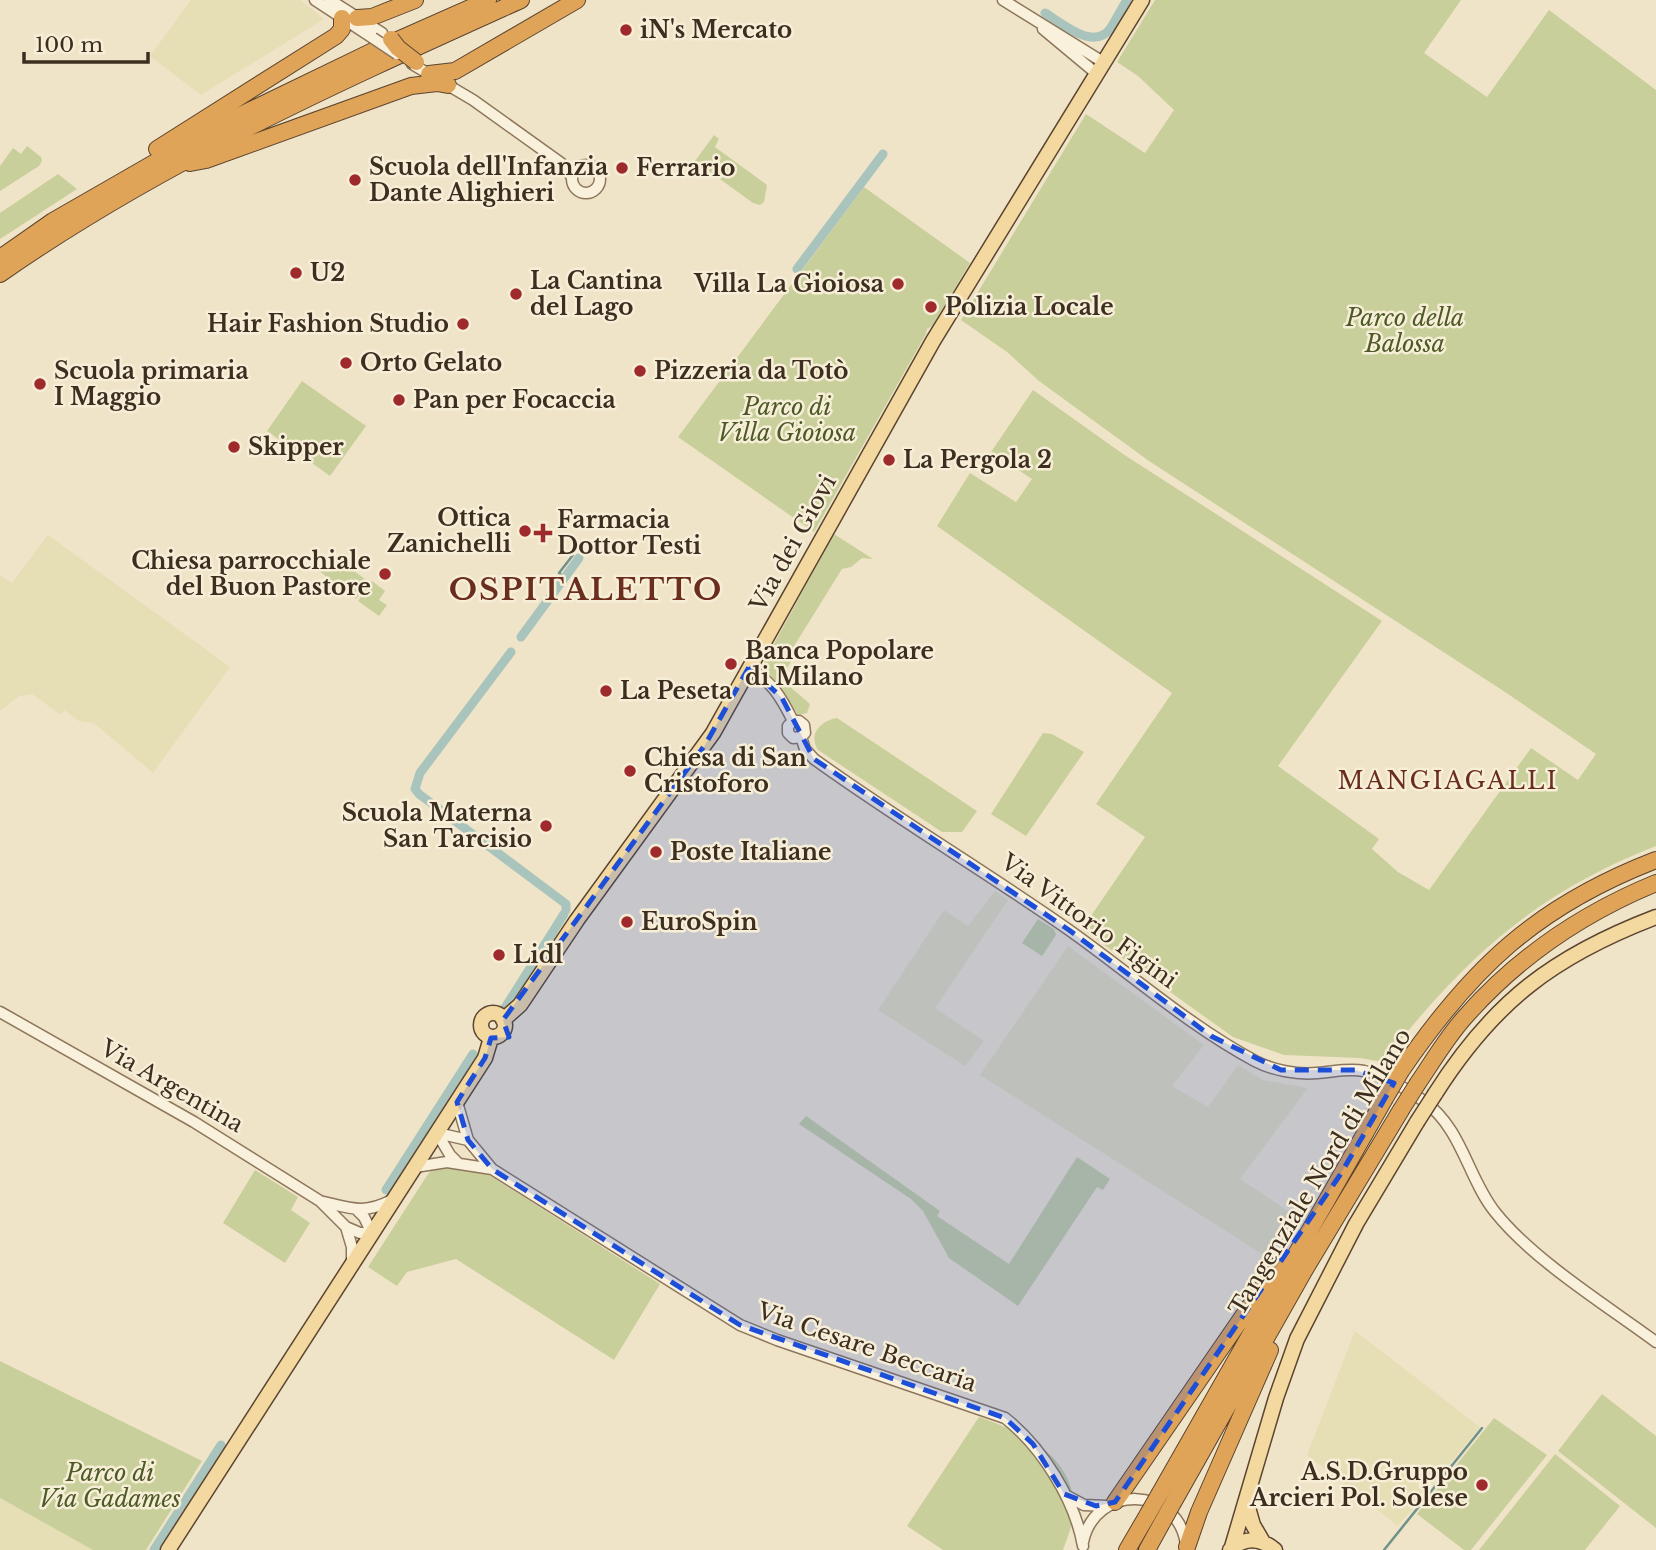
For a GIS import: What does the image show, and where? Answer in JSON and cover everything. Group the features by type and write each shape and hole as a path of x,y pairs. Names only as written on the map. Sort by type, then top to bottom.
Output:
{"highway":[{"path":"53,221 69,202 336,36 350,18 372,17 415,0"},
{"path":"0,258 53,221 220,125 488,0"},
{"path":"0,274 60,232 170,167 267,118 521,0"},
{"path":"411,86 418,76 433,72 577,0"},
{"path":"170,167 206,160 411,86 437,83 433,72 382,37"},
{"name":"Tangenziale Nord di Milano","path":"1127,1550 1156,1517 1340,1175 1401,1071 1448,1007 1508,944 1546,916 1581,894 1656,860"},
{"name":"Tangenziale Nord di Milano","path":"1167,1497 1418,1083 1463,1019 1526,958 1591,915 1656,883"},
{"path":"1111,1504 1340,1175"},
{"path":"1187,1549 1199,1512 1304,1271"},
{"name":"Tangenziale Nord di Milano","path":"1147,1550 1156,1517"}],"main road":[{"name":"Via dei Giovi","path":"457,1102 485,1058 491,1038 481,1028 482,1020 493,1013 501,1016 503,1020 520,1005 601,885 705,745 933,341 1142,0"},
{"path":"1231,1549 1247,1503 1276,1398 1307,1317 1356,1224 1435,1094 1484,1028 1524,989 1579,951 1656,917"},
{"path":"168,1550 457,1102"},
{"path":"1247,1503 1251,1521 1269,1546"},
{"path":"1231,1549 1247,1540 1269,1546"}],"street":[{"path":"315,0 382,37"},
{"path":"330,0 350,18"},
{"path":"1003,0 1100,68"},
{"path":"433,72 561,163 572,177 575,187 582,192 592,191 598,186 600,178 597,171 588,165 561,163"},
{"path":"572,177 580,166"},
{"name":"Via Vittorio Figini","path":"749,667 774,686 793,721 788,726 788,733 795,738 801,737 805,750 814,759 1060,924 1211,1036 1259,1063 1281,1070 1313,1074 1355,1070 1380,1076 1426,1102 1444,1119 1454,1134 1490,1205 1523,1241 1656,1342"},
{"name":"Via Argentina","path":"0,1012 184,1116 320,1200 346,1227"},
{"path":"457,1102 468,1140 492,1169"},
{"path":"437,1133 468,1140"},
{"path":"437,1133 457,1162"},
{"path":"415,1167 438,1162 457,1162 492,1169"},
{"name":"Via Cesare Beccaria","path":"492,1169 740,1325 1005,1418 1020,1429 1033,1444 1064,1494 1080,1528 1083,1548"},
{"path":"358,1210 377,1208 395,1198"},
{"name":"Via Argentina","path":"320,1200 358,1210"},
{"path":"346,1227 360,1233 372,1233 358,1210"},
{"path":"346,1227 352,1247 352,1264"},
{"path":"1064,1494 1076,1503 1111,1504 1141,1499 1166,1509 1178,1522 1187,1549"},
{"path":"1083,1548 1090,1523 1111,1504"}],"highlighted area":[{"path":"749,667 782,698 814,759 1069,930 1211,1036 1281,1070 1355,1070 1394,1083 1340,1175 1126,1489 1115,1502 1096,1506 1064,1494 1033,1444 1005,1418 740,1325 492,1169 468,1140 457,1102 485,1058 491,1038 509,1037 503,1020 705,745"}],"shaded area":[{"path":"191,0 300,0 324,19 201,95 150,56"},
{"path":"48,535 230,667 153,773 94,723 79,721 64,710 61,715 32,694 19,696 0,711 0,575 12,583"},
{"path":"995,891 1008,900 935,1008 984,1041 965,1066 878,1010 944,910 968,926"},
{"path":"1068,946 1204,1045 1172,1086 1208,1107 1238,1065 1263,1080 1308,1088 1240,1179 1294,1215 1350,1129 1270,1259 980,1075"},
{"path":"1355,1331 1480,1427 1398,1526 1307,1455"},
{"path":"0,1498 93,1550 0,1550"}],"green space":[{"name":"Parco della Balossa","path":"1155,0 1461,0 1424,53 1487,97 1549,10 1656,90 1656,846 1573,886 1503,934 1442,992 1383,1062 1360,1058 1284,1055 1233,1037 1082,929 1145,837 1096,804 1172,693 937,526 970,473 1016,502 1032,479 991,452 1033,390 1123,454 1382,621 1278,766 1379,839 1372,849 1398,872 1429,890 1531,748 1578,780 1596,754 1149,461 961,320 1086,114 1145,153 1174,110 1138,76 1117,62"},
{"path":"714,135 719,139 715,147 767,185 764,202 760,205 753,203 695,161"},
{"path":"27,146 41,157 39,166 0,191 0,166 13,148 21,154"},
{"path":"58,174 77,189 0,239 0,213"},
{"name":"Parco di Villa Gioiosa","path":"864,187 970,263 932,326 927,329 814,532 678,437"},
{"path":"302,381 366,426 330,476 267,431"},
{"path":"834,534 873,559 862,558 851,567 842,569 791,651 798,650 787,668 788,685 810,704 807,713 798,715 780,685 765,671 764,662"},
{"path":"331,554 369,582 356,599 319,571"},
{"path":"372,581 385,591 379,600 387,605 379,616 358,601"},
{"path":"837,718 977,811 962,832 942,832 818,750 814,739 817,729 825,722"},
{"path":"1043,733 1052,734 1084,752 1026,836 991,814"},
{"path":"1038,919 1054,929 1056,935 1042,956 1022,943"},
{"path":"806,1116 940,1211 937,1216 1009,1264 1077,1157 1110,1179 1103,1190 1097,1187 1018,1306 949,1258 923,1211 911,1199 799,1124"},
{"path":"444,1166 489,1175 660,1284 614,1360 456,1259 407,1272 397,1286 368,1267 428,1174 433,1169"},
{"path":"255,1170 298,1197 291,1210 310,1223 285,1263 223,1223"},
{"name":"Parco di Via Gadames","path":"0,1361 202,1461 146,1550 93,1550 0,1498"},
{"path":"1602,1394 1656,1436 1656,1528 1558,1451"},
{"path":"979,1417 1026,1437 1053,1457 1063,1470 1070,1485 1074,1515 1063,1550 943,1550 907,1526"},
{"name":"A.S.D.Gruppo Arcieri Pol. Solese","path":"1494,1418 1547,1455 1471,1550 1464,1550 1417,1514"},
{"path":"1555,1454 1620,1506 1585,1550 1479,1550"}],"waterway":[{"path":"1045,13 1078,33 1095,37 1110,29 1127,0"},
{"path":"797,269 883,154"},
{"path":"565,578 559,573 573,555"},
{"path":"521,637 579,558"},
{"path":"511,652 420,773 415,789 566,904 566,910"},
{"path":"505,1008 564,914"},
{"path":"386,1190 473,1054"},
{"path":"1384,1550 1482,1428"},
{"path":"154,1550 221,1445"}],"place":[{"name":"iN's Mercato","path":"626,30"},
{"name":"Ferrario","path":"622,168"},
{"name":"Scuola dell'Infanzia Dante Alighieri","path":"355,180"},
{"name":"U2","path":"296,273"},
{"name":"Villa La Gioiosa","path":"898,284"},
{"name":"La Cantina del Lago","path":"516,294"},
{"name":"Polizia Locale","path":"931,307"},
{"name":"Hair Fashion Studio","path":"463,324"},
{"name":"Orto Gelato","path":"346,363"},
{"name":"Pizzeria da Totò","path":"640,371"},
{"name":"Scuola primaria I Maggio","path":"40,384"},
{"name":"Pan per Focaccia","path":"399,400"},
{"name":"Skipper","path":"234,447"},
{"name":"La Pergola 2","path":"889,460"},
{"name":"Ottica Zanichelli","path":"525,531"},
{"name":"Farmacia Dottor Testi","path":"543,533"},
{"name":"Chiesa parrocchiale del Buon Pastore","path":"385,574"},
{"name":"Banca Popolare di Milano","path":"731,664"},
{"name":"La Peseta","path":"606,691"},
{"name":"Chiesa di San Cristoforo","path":"630,771"},
{"name":"Scuola Materna San Tarcisio","path":"546,826"},
{"name":"Poste Italiane","path":"656,852"},
{"name":"EuroSpin","path":"627,922"},
{"name":"Lidl","path":"499,955"},
{"name":"A.S.D.Gruppo Arcieri Pol. Solese","path":"1482,1485"}],"district":[{"name":"OSPITALETTO","path":"586,590"},
{"name":"MANGIAGALLI","path":"1448,781"}]}
